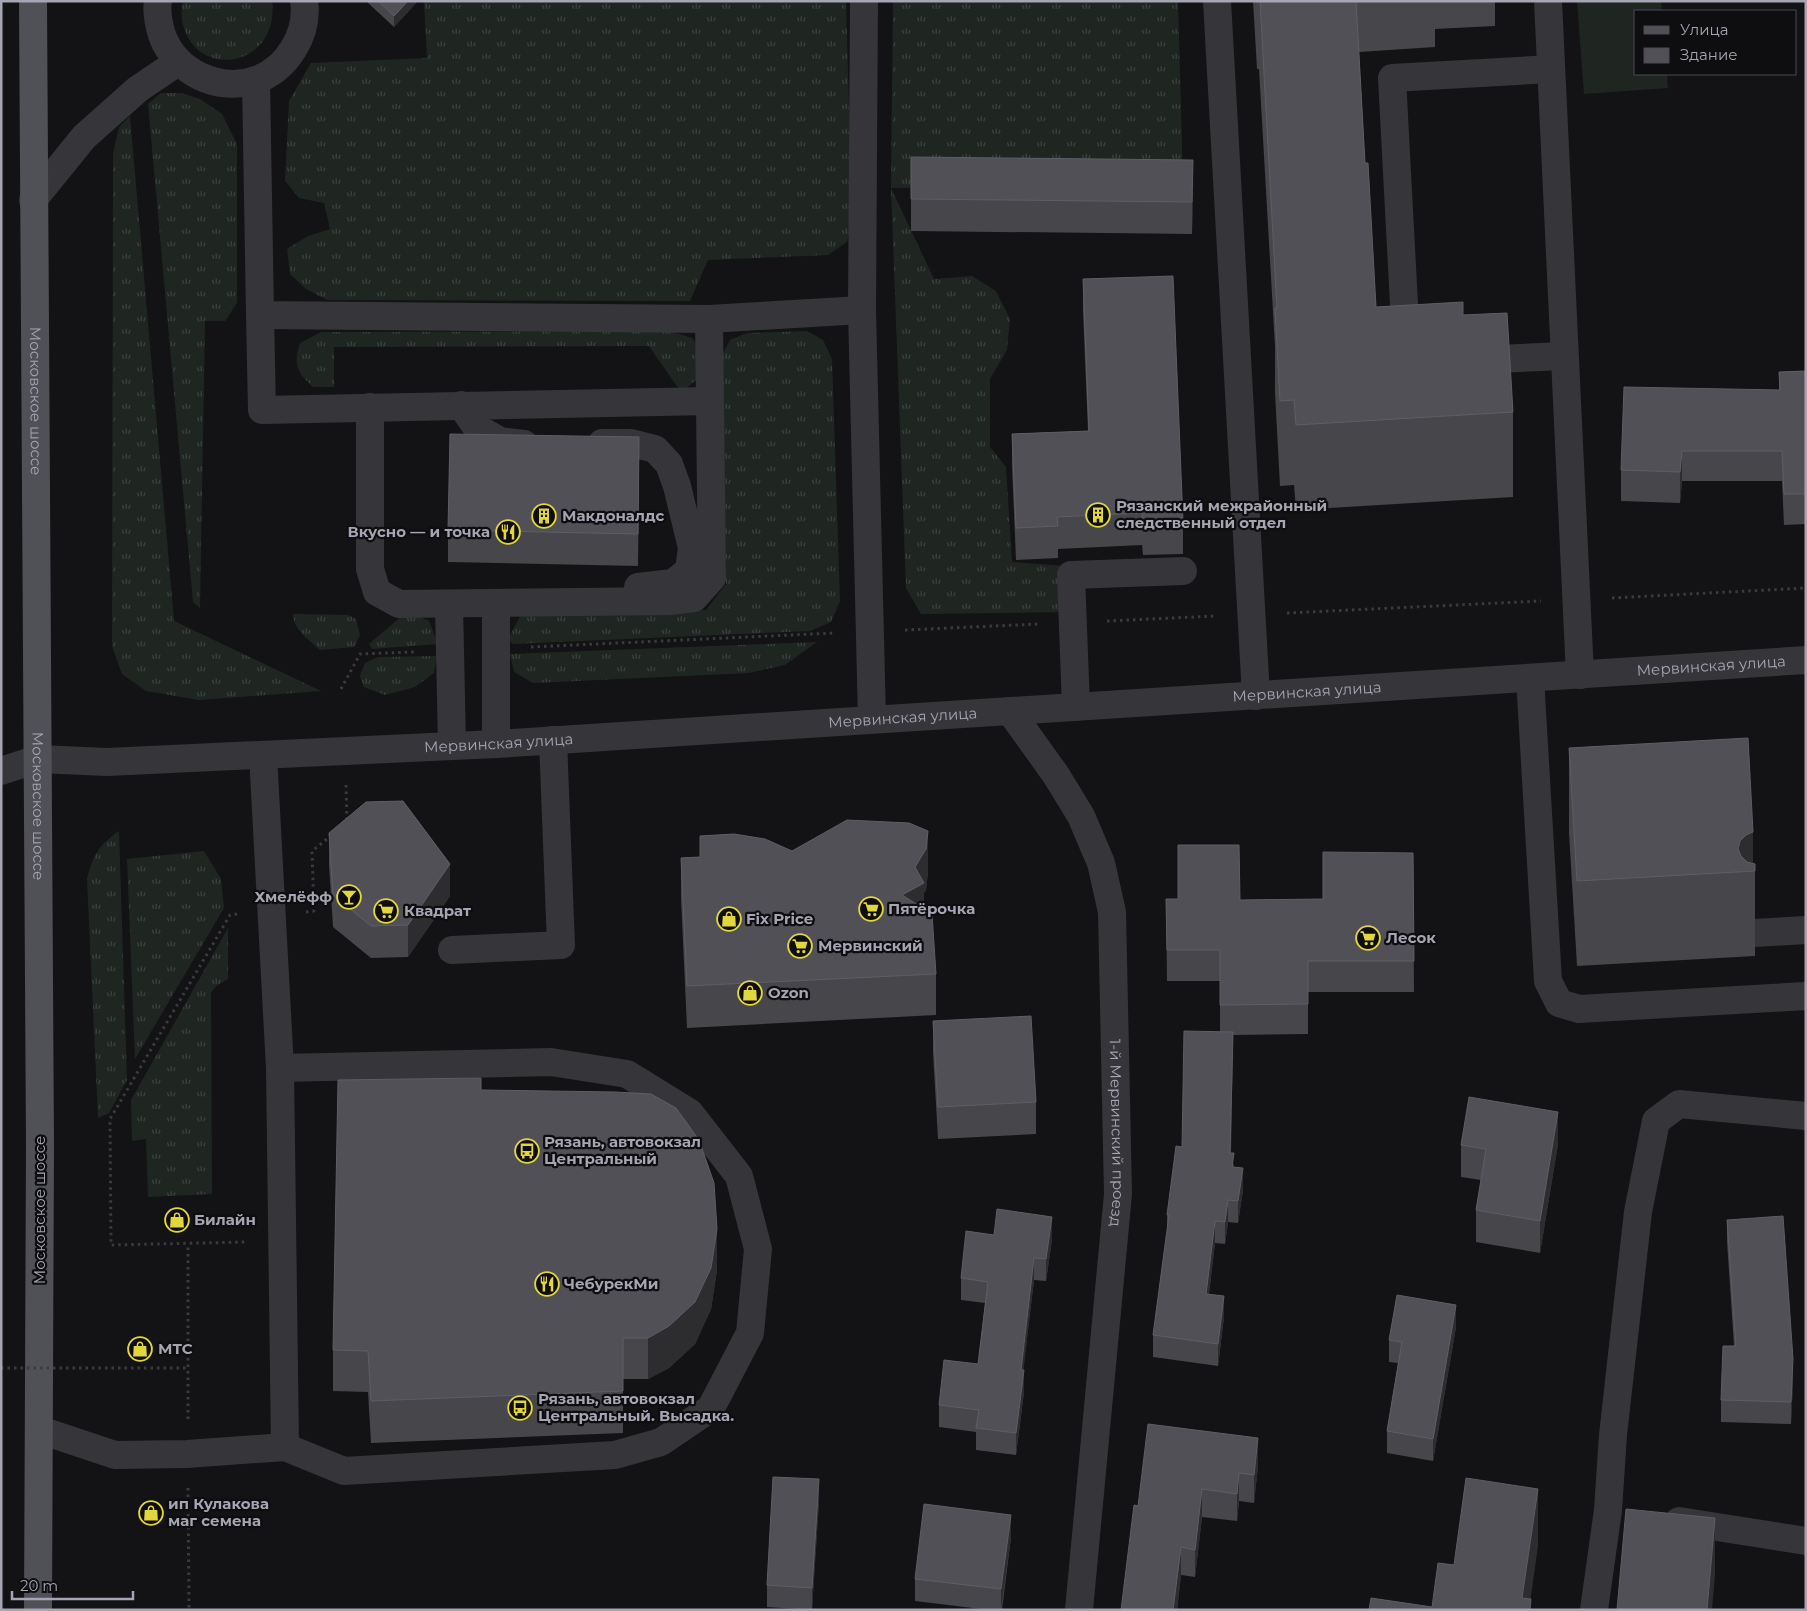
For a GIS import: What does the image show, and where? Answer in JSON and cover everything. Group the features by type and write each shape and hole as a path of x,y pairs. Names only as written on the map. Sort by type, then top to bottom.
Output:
{"main road":[{"name":"Московское шоссе","path":"33,1 40,1145 38,1610"}],"street":[{"path":"158,1 161,32 166,45 178,62 195,75 214,82 235,84 256,80 276,69 291,53 302,32 305,10 304,1"},
{"path":"864,1 862,310 872,720"},
{"path":"1217,1 1256,696"},
{"path":"1548,1 1580,675"},
{"path":"33,200 84,137 138,89 178,62"},
{"path":"1417,363 1407,364 1392,78 1551,69"},
{"path":"256,80 262,410 710,401"},
{"path":"260,316 709,319 862,310"},
{"path":"370,408 370,569 377,592 399,604 670,602 694,598 712,578 709,319"},
{"path":"1447,362 1564,356"},
{"path":"461,405 477,428 500,441 521,444 551,443"},
{"path":"563,602 581,590 650,587 672,582 689,570 692,548 677,486 669,464 655,449 631,442 581,443"},
{"path":"1076,707 1071,575 1183,571"},
{"path":"496,603 496,744"},
{"path":"449,604 452,745"},
{"name":"Мервинская улица","path":"1,771 38,759 107,762 496,744 1806,660"},
{"path":"1530,678 1548,981 1559,1003 1579,1009 1806,996"},
{"name":"1-й Мервинский проезд","path":"1010,711 1056,775 1081,816 1101,863 1112,912 1118,1194 1079,1610"},
{"path":"452,950 561,945 554,740"},
{"path":"263,755 280,1068 285,1447"},
{"path":"1754,933 1806,930"},
{"path":"40,1430 115,1455 187,1454 285,1447 344,1471 615,1456 661,1442 711,1408 750,1332 758,1249 739,1176 690,1113 627,1074 551,1062 280,1068"},
{"path":"1594,1610 1608,1510 1613,1435 1638,1212 1656,1121 1679,1104 1806,1116"},
{"path":"1608,1510 1806,1541"}],"path":[{"path":"110,1118 111,1245 282,1241"},
{"path":"1,1368 188,1368"}],"green space":[{"path":"183,1 272,1 271,23 264,40 252,52 237,58 221,60 206,55 193,45 183,25"},
{"path":"424,1 846,1 852,216 847,242 828,255 708,260 690,301 327,300 306,289 290,274 287,249 308,236 330,229 324,203 299,198 285,181 289,101 311,63 427,58"},
{"path":"893,1 1178,1 1183,183 891,188"},
{"path":"1577,1 1661,1 1662,10 1634,10 1634,75 1667,75 1668,88 1584,94"},
{"path":"161,93 182,93 200,99 222,114 237,144 237,303 225,321 205,321 200,608 193,602 148,104"},
{"path":"130,116 174,621 321,691 199,700 146,691 122,674 112,646 113,154 119,127"},
{"path":"891,188 934,279 972,276 996,291 1010,319 1007,350 990,379 990,447 1006,467 1012,562 1064,566 1065,612 921,614 906,588"},
{"path":"670,331 692,338 704,357 699,378 681,392 649,346 334,347 334,387 313,387 303,377 297,363 300,343 321,332"},
{"path":"807,331 823,340 832,359 840,601 831,622 810,631 512,644 509,637 522,613 706,610 726,584 722,355 730,340 747,333"},
{"path":"293,614 348,615 356,619 360,635 354,647 320,650 296,625"},
{"path":"414,614 429,621 438,644 372,649 369,644 402,616"},
{"path":"817,642 785,665 749,673 533,683 514,672 510,654"},
{"path":"437,656 434,673 415,687 385,695 364,687 360,676 365,663 378,657"},
{"path":"119,831 127,1080 109,1113 98,1118 87,879 101,846"},
{"path":"204,851 221,879 224,908 135,1059 127,859"},
{"path":"228,928 228,979 216,986 211,993 212,1194 148,1197 146,1139 132,1141 131,1100"}],"building":[{"path":"378,1 408,1 394,16"},
{"path":"1260,1 1356,1 1365,163 1368,163 1376,307 1463,302 1463,315 1507,313 1513,412 1296,425 1294,400 1280,401 1275,308 1277,308"},
{"path":"911,157 1193,160 1192,202 911,199"},
{"path":"1173,276 1183,522 1143,523 1142,513 1057,517 1058,526 1016,528 1012,434 1089,431 1083,279"},
{"path":"1806,371 1806,494 1784,494 1782,451 1682,451 1680,472 1621,470 1624,387 1780,390 1779,372"},
{"name":"Макдоналдс","path":"450,434 639,437 638,534 448,530"},
{"path":"1748,738 1753,832 1746,835 1740,841 1738,849 1741,856 1747,862 1755,864 1755,871 1577,881 1569,748"},
{"name":"Квадрат","path":"403,801 450,864 408,925 371,926 333,895 329,833 366,802"},
{"name":"Мервинский","path":"847,820 909,823 928,831 926,849 915,867 924,883 902,895 932,914 936,974 687,986 681,858 700,857 700,836 734,834 765,839 792,851"},
{"path":"1178,845 1239,845 1240,900 1323,899 1323,852 1413,853 1414,961 1308,961 1308,1004 1220,1005 1220,950 1167,950 1166,899 1178,899"},
{"path":"1031,1016 1036,1102 938,1107 933,1021"},
{"path":"1184,1031 1233,1032 1230,1153 1234,1153 1232,1167 1243,1168 1238,1201 1228,1200 1225,1222 1215,1221 1206,1294 1224,1296 1218,1344 1153,1335 1176,1146 1182,1147"},
{"path":"481,1078 481,1090 651,1094 676,1108 699,1140 714,1183 717,1229 711,1268 695,1302 669,1326 648,1338 623,1338 623,1391 371,1401 368,1351 333,1350 338,1080"},
{"path":"1469,1097 1558,1112 1540,1221 1476,1210 1486,1149 1461,1145"},
{"path":"997,1209 1052,1217 1046,1259 1034,1258 1021,1370 1024,1370 1016,1433 976,1428 979,1410 939,1405 944,1360 978,1364 988,1282 961,1278 966,1231 994,1235"},
{"path":"1783,1216 1793,1359 1791,1402 1721,1400 1723,1346 1736,1346 1727,1220"},
{"path":"1397,1295 1456,1305 1433,1439 1387,1431 1402,1342 1389,1340"},
{"path":"1148,1424 1258,1438 1254,1475 1239,1473 1237,1494 1202,1489 1195,1550 1181,1547 1173,1610 1121,1610 1134,1505 1138,1506"},
{"path":"773,1477 819,1479 812,1588 767,1585"},
{"path":"1466,1478 1538,1489 1522,1598 1531,1599 1530,1610 1369,1610 1371,1598 1432,1607 1438,1563 1454,1565"},
{"path":"924,1504 1011,1515 1001,1589 915,1579"},
{"path":"1626,1509 1715,1518 1707,1610 1617,1610"}],"place":[{"name":"Рязанский межрайонный следственный отдел","path":"1098,515"},
{"name":"Макдоналдс","path":"544,516"},
{"name":"Вкусно — и точка","path":"508,532"},
{"name":"Хмелёфф","path":"349,897"},
{"name":"Пятёрочка","path":"871,909"},
{"name":"Квадрат","path":"386,911"},
{"name":"Fix Price","path":"729,919"},
{"name":"Лесок","path":"1368,938"},
{"name":"Мервинский","path":"800,946"},
{"name":"Ozon","path":"750,993"},
{"name":"Рязань, автовокзал Центральный","path":"527,1151"},
{"name":"Билайн","path":"177,1220"},
{"name":"ЧебурекМи","path":"547,1284"},
{"name":"МТС","path":"140,1349"},
{"name":"Рязань, автовокзал Центральный. Высадка.","path":"520,1408"},
{"name":"ип Кулакова маг семена","path":"151,1513"}]}
